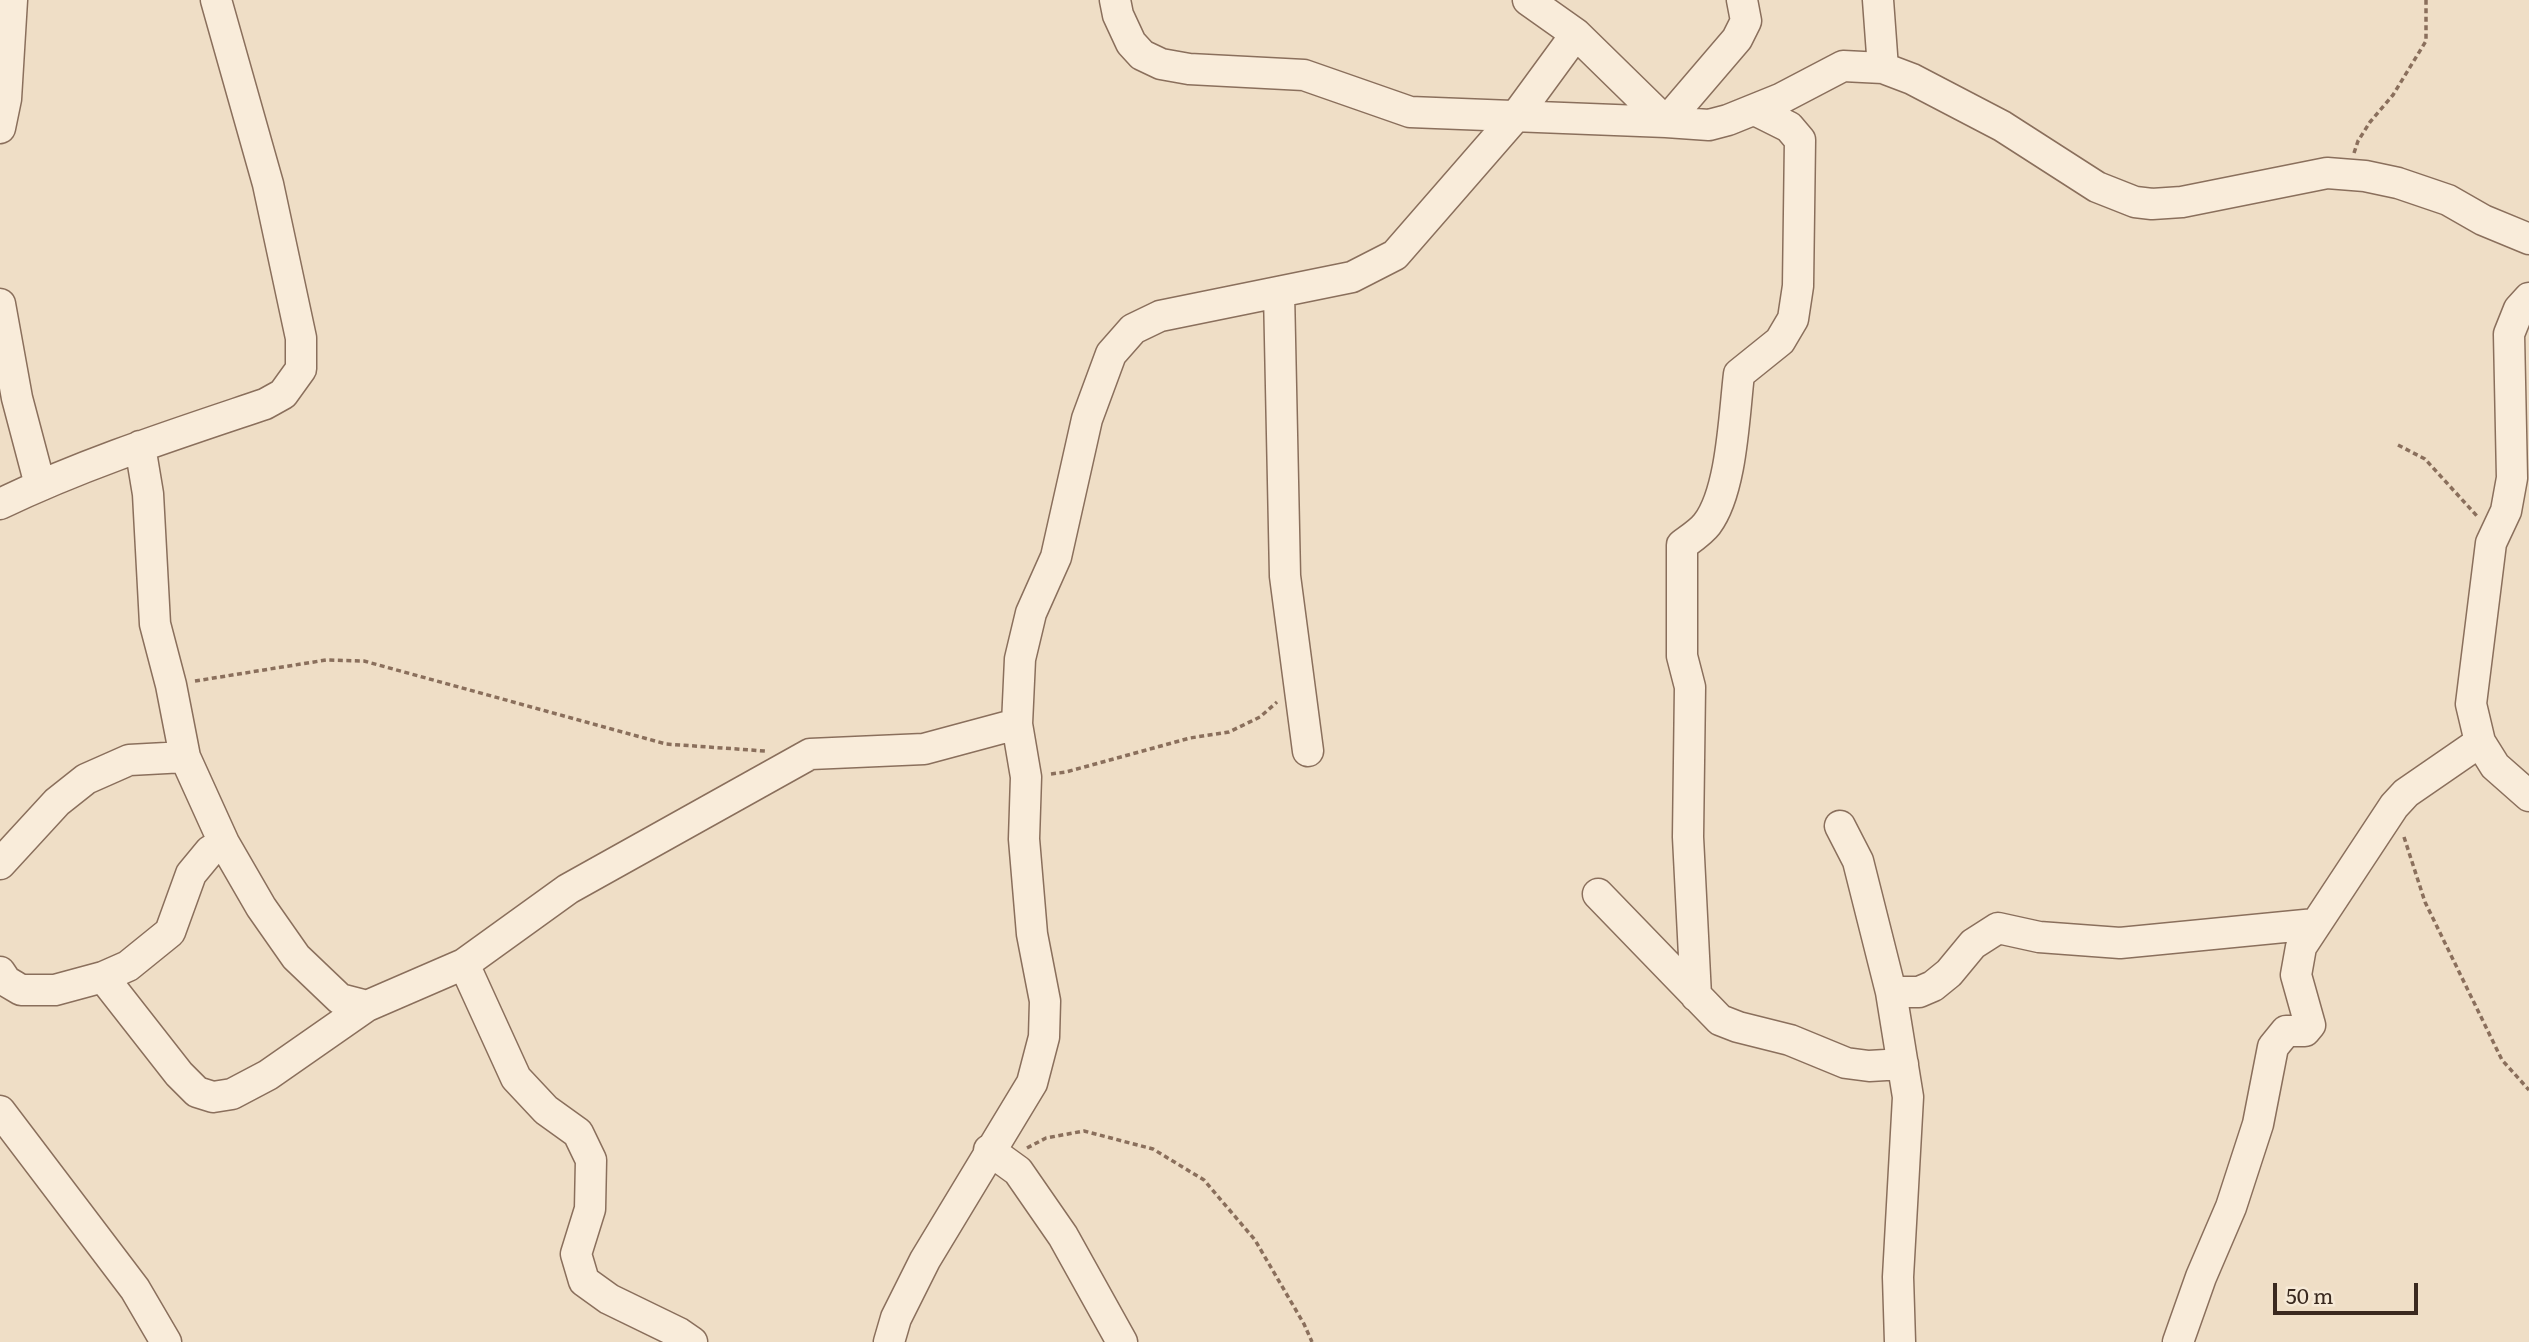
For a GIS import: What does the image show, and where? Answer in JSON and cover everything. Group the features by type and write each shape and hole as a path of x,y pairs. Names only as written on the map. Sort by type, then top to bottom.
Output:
{"street":[{"path":"0,128 6,99 12,0"},
{"path":"0,504 40,485 140,446 265,404 283,394 302,369 301,338 268,184 216,0"},
{"path":"1115,0 1118,15 1131,43 1142,55 1161,64 1189,69 1304,75 1410,112 1709,125 1755,110 1843,66 1883,68 1912,79 2002,126 2097,187 2135,202 2182,202 2294,178 2327,173 2347,174 2398,183 2448,200 2483,220 2529,239"},
{"path":"1528,0 1576,34 1666,122"},
{"path":"1666,122 1737,39 1746,21 1742,0"},
{"path":"1878,0 1883,68"},
{"path":"889,1342 896,1318 925,1260 996,1155 1032,1083 1044,1037 1045,1001 1032,934 1024,839 1026,777 1017,724 1020,659 1031,613 1056,557 1087,419 1111,354 1133,329 1160,316 1352,277 1395,255 1516,116 1576,34"},
{"path":"1696,996 1688,837 1690,687 1682,656 1682,545 1707,525 1718,500 1729,461 1739,374 1780,341 1793,319 1798,286 1800,141 1788,127 1755,110"},
{"path":"1279,292 1285,576 1308,751"},
{"path":"2529,298 2519,309 2509,334 2512,478 2506,511 2491,543 2471,704 2480,742 2494,766 2529,796"},
{"path":"0,304 17,398 40,485"},
{"path":"140,446 148,494 155,624 171,685 185,757 224,844 261,907 296,957 340,999 367,1006"},
{"path":"103,977 179,1074 197,1092 213,1097 232,1094 268,1075 367,1006 464,964 568,889 810,754 924,749 1017,724"},
{"path":"2178,1342 2201,1277 2231,1207 2258,1124 2273,1047 2286,1031 2305,1031 2310,1025 2297,975 2301,947 2394,806 2406,793 2480,742"},
{"path":"0,864 57,802 86,779 129,760 185,757"},
{"path":"1840,826 1858,861 1891,992 1908,1097 1898,1278 1900,1342"},
{"path":"0,972 6,981 21,990 55,990 103,977 128,966 170,932 191,874 210,851 224,844"},
{"path":"1598,894 1720,1020 1790,1040 1846,1063 1870,1066 1903,1065"},
{"path":"1891,992 1919,992 1933,986 1949,973 1973,944 1998,929 2039,937 2120,943 2315,924"},
{"path":"464,964 516,1079 546,1110 578,1133 591,1160 590,1209 576,1254 584,1281 609,1298 692,1342"},
{"path":"0,1111 135,1289 166,1342"},
{"path":"996,1155 1018,1171 1063,1236 1122,1342"}],"path":[{"path":"2347,174 2358,141 2393,95 2426,41 2426,0"},
{"path":"2398,445 2426,459 2475,513 2491,543"},
{"path":"171,685 326,660 365,661 666,744 810,754"},
{"path":"1026,777 1066,772 1190,738 1229,732 1260,718 1285,695 1299,677"},
{"path":"2394,806 2425,902 2502,1060 2529,1090"},
{"path":"996,1155 1046,1138 1084,1131 1153,1149 1204,1181 1255,1240 1312,1342"}]}
